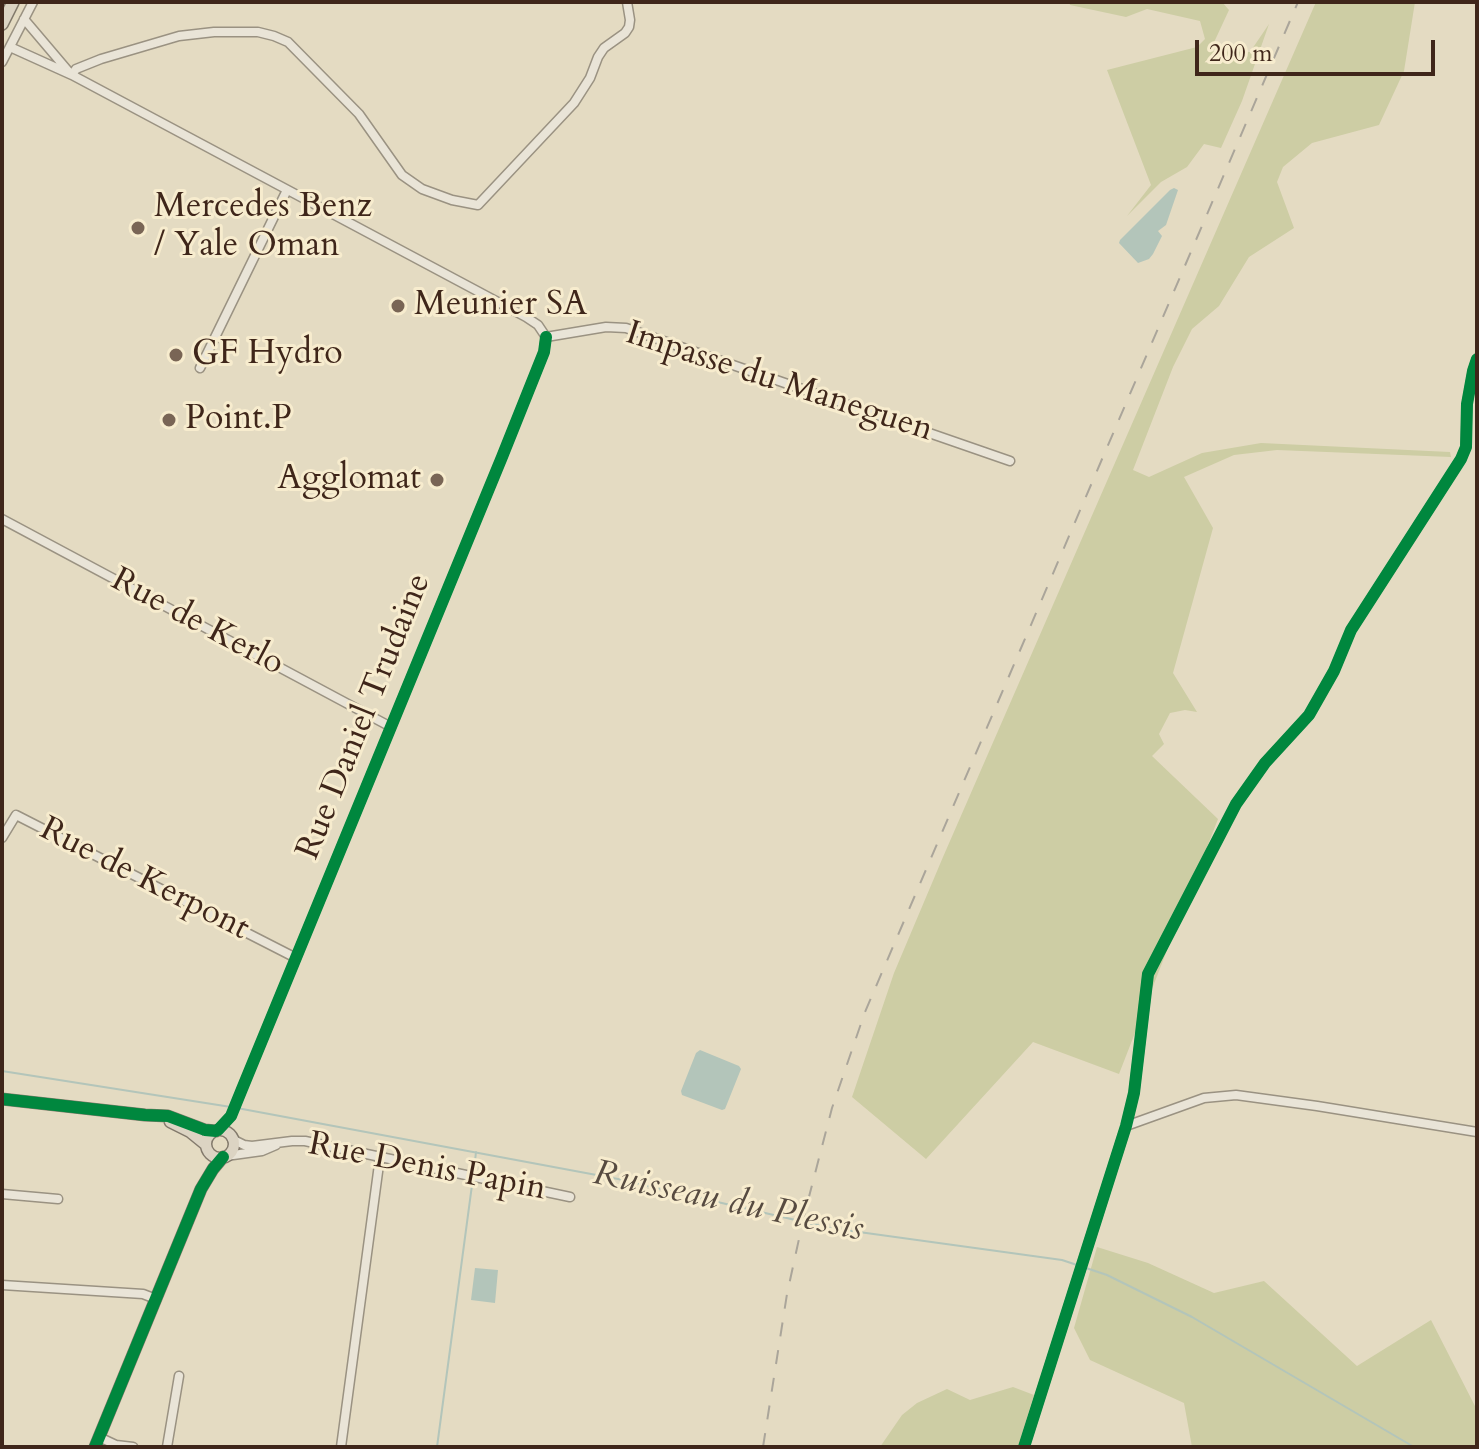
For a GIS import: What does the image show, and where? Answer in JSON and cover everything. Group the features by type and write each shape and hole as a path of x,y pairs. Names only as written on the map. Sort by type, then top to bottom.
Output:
{"highway":[{"path":"2,24 13,2"}],"main road":[{"path":"2,1099 168,1116 205,1130 227,1133 231,1137 233,1147 213,1169 201,1189 97,1442"},
{"path":"145,1115 181,1127 215,1157 224,1157"},
{"path":"201,1189 208,1158 208,1136 217,1131"}],"street":[{"path":"2,62 33,2"},
{"path":"72,75 76,69 101,59 179,36 214,32 258,32 274,36 288,42 359,114 402,175 422,189 478,205 574,103 604,48 629,27 627,2"},
{"path":"24,19 72,75"},
{"path":"10,47 72,75 526,317 538,325 546,337"},
{"path":"200,368 287,190"},
{"name":"Impasse du Maneguen","path":"546,337 606,327 626,328 1010,461"},
{"name":"Rue Daniel Trudaine","path":"217,1131 231,1116 239,1097 534,379 546,337"},
{"path":"1024,1447 1126,1126 1134,1093 1148,974 1236,804 1265,763 1309,715 1334,671 1351,630 1461,459 1466,447 1467,404 1477,359"},
{"name":"Rue de Kerlo","path":"2,519 391,727"},
{"name":"Rue de Kerpont","path":"2,838 16,815 296,958"},
{"path":"1126,1126 1204,1098 1236,1095 1477,1132"},
{"name":"Rue Daniel Trudaine","path":"231,1116 231,1137"},
{"name":"Rue Denis Papin","path":"231,1137 252,1146 305,1141 570,1197"},
{"name":"Rue Denis Papin","path":"224,1157 262,1151 284,1141"},
{"path":"341,1447 380,1157"},
{"path":"2,1194 58,1199"},
{"path":"2,1285 143,1294 156,1299"},
{"path":"167,1447 179,1376"},
{"path":"97,1442 133,1447"}],"green space":[{"path":"1069,2 1222,2 1229,10 1210,51 1250,52 1269,24 1242,101 1221,148 1204,144 1187,167 1161,182 1127,216 1151,185 1107,70 1197,47 1205,39 1200,21 1147,9 1126,17 1070,5"},
{"path":"1316,2 1415,2 1404,71 1379,125 1312,143 1283,167 1277,182 1294,228 1249,257 1219,306 1192,329 1173,367 1133,470 1149,477 1202,453 1261,443 1450,452 1451,457 1277,450 1234,455 1184,477 1213,528 1173,673 1197,712 1185,710 1170,713 1159,734 1164,744 1152,756 1218,819 1119,1074 1033,1042 926,1159 852,1097 894,973 943,857"},
{"path":"1097,1247 1148,1263 1214,1293 1264,1281 1357,1366 1431,1320 1477,1410 1477,1447 1192,1447 1184,1403 1090,1360 1074,1328"},
{"path":"1013,1387 1034,1395 1018,1447 880,1447 902,1415 917,1403 947,1389 970,1400"}],"shaded area":[{"path":"1174,188 1178,190 1166,225 1158,231 1162,236 1149,259 1138,263 1119,243 1120,240"},
{"path":"700,1050 741,1069 725,1109 682,1095 696,1053"},
{"path":"475,1268 498,1270 495,1303 471,1300"}],"waterway":[{"name":"Ruisseau du Plessis","path":"2,1071 231,1107"},
{"name":"Ruisseau du Plessis","path":"237,1108 618,1179 830,1228 1062,1260 1080,1266"},
{"path":"474,1170 476,1152"},
{"path":"437,1447 472,1185"},
{"name":"Ruisseau du Plessis","path":"1086,1268 1107,1275 1192,1317 1414,1447"}],"railway":[{"path":"763,1447 787,1294 804,1216 832,1108 865,1012 1298,2"}],"cycle path":[{"path":"218,1130 231,1116 502,457 544,352 546,337"},
{"path":"1024,1447 1126,1126 1134,1093 1148,974 1236,804 1265,763 1309,715 1334,671 1351,630 1461,459 1466,447 1467,404 1477,359"},
{"path":"2,1099 168,1116 216,1131"},
{"path":"95,1447 201,1189 223,1157"}],"place":[{"name":"Mercedes Benz / Yale Oman","path":"138,228"},
{"name":"Meunier SA","path":"398,306"},
{"name":"GF Hydro","path":"176,355"},
{"name":"Point.P","path":"169,420"},
{"name":"Agglomat","path":"437,480"}]}
